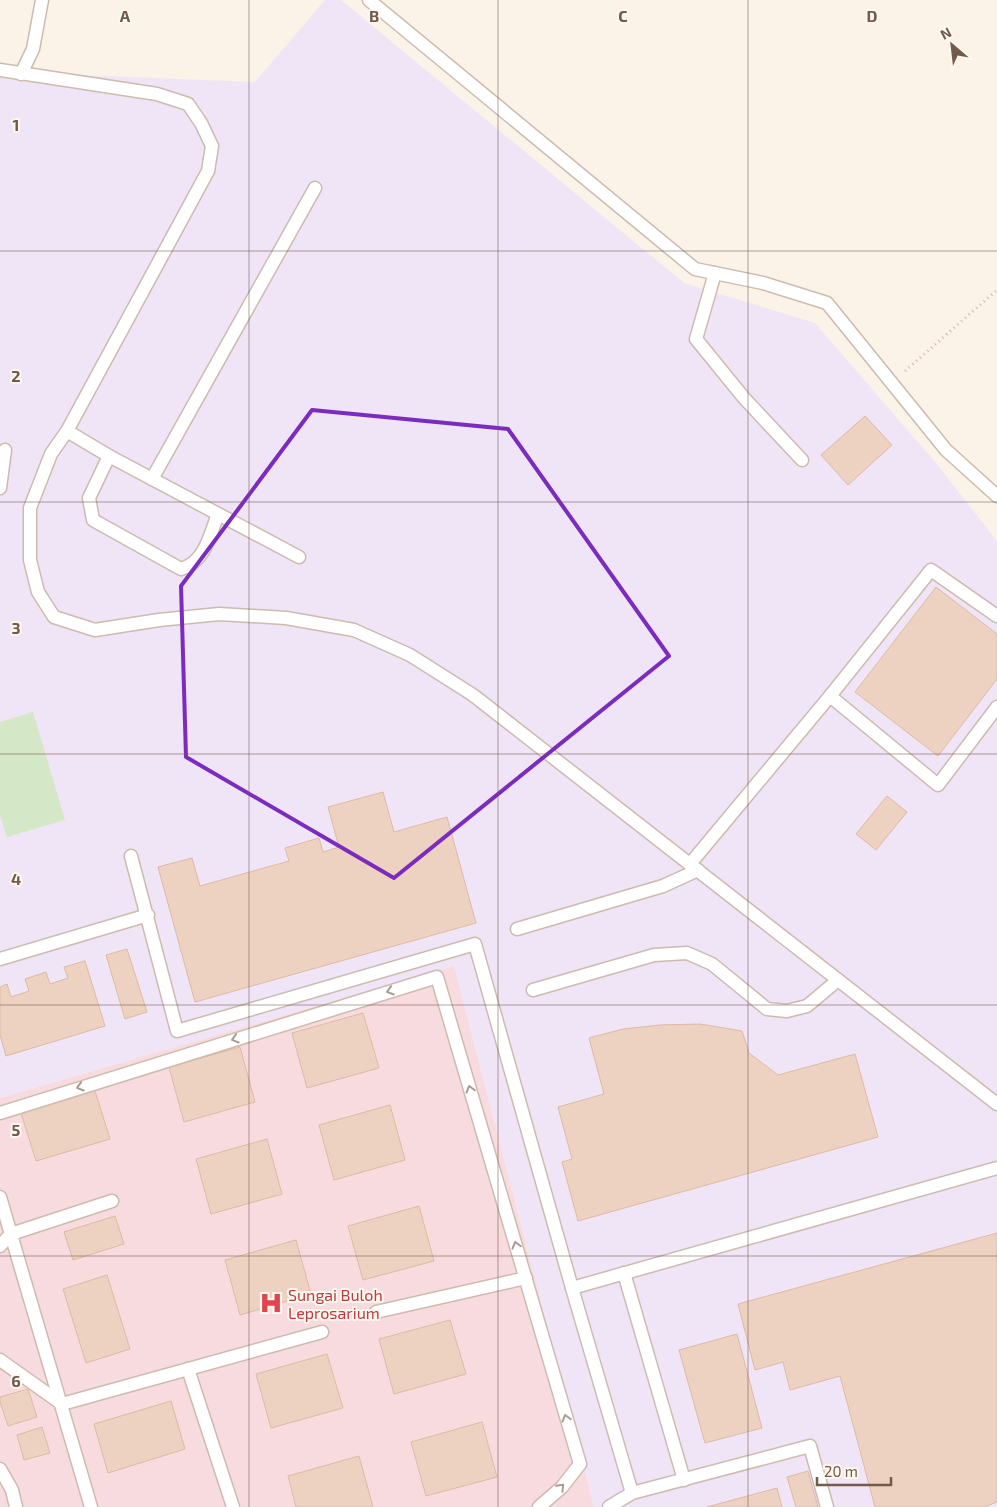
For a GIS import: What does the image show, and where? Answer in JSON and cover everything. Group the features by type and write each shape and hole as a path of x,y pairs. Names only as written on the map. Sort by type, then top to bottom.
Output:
{"lane":[{"path":"21,74 33,48 42,0"},
{"path":"369,0 695,268 763,283 826,303 946,450 997,496"},
{"path":"0,70 156,94 188,104 201,123 212,146 208,171 67,432 51,454 30,508 30,560 38,592 54,617 95,630 159,620 219,614 286,618 354,630 410,655 473,695 997,1104"},
{"path":"152,479 315,188"},
{"path":"715,273 696,339 744,398 802,460"},
{"path":"67,432 299,557"},
{"path":"0,488 5,450"},
{"path":"109,456 89,498 93,520 181,569 190,566 202,555 218,514"},
{"path":"517,929 663,886 694,867 931,570 997,616"},
{"path":"830,696 938,785 997,707"},
{"path":"131,856 177,1031 475,944 632,1493"},
{"path":"0,959 148,915"},
{"path":"533,990 654,955 687,953 712,964 767,1009 787,1011 807,1006 838,980"},
{"path":"0,1113 437,977 580,1464 562,1486 540,1507"},
{"path":"572,1288 997,1168"},
{"path":"0,1197 91,1507"},
{"path":"0,1246 11,1234 112,1201"},
{"path":"624,1273 684,1480"},
{"path":"376,1312 526,1278"},
{"path":"62,1404 322,1332"},
{"path":"0,1360 62,1404"},
{"path":"188,1369 233,1507"},
{"path":"609,1507 632,1493 810,1446 826,1507"},
{"path":"0,1469 12,1490 16,1507"}],"path":[{"path":"892,383 997,290"}],"highlighted area":[{"path":"312,410 508,429 669,656 394,878 186,757 181,586"}],"shaded area":[{"path":"325,0 341,0 684,283 815,323 935,462 997,541 997,1507 594,1507 454,966 0,1098 0,72 255,82"},
{"name":"Sungai Buloh Leprosarium","path":"454,966 594,1507 0,1507 0,1098"}],"green space":[{"path":"33,712 65,820 7,837 0,815 0,722"}],"building":[{"path":"865,416 892,445 848,485 821,455"},
{"path":"936,587 997,634 997,679 938,756 855,692"},
{"path":"383,792 394,832 447,817 476,923 195,1002 158,867 192,858 200,886 289,861 285,848 319,838 323,852 339,847 328,807"},
{"path":"887,796 907,812 876,850 856,834"},
{"path":"127,949 147,1012 125,1019 106,955"},
{"path":"85,961 105,1026 6,1056 0,1035 0,987 7,984 11,997 29,991 25,979 46,972 50,984 68,978 64,967"},
{"path":"363,1013 379,1068 307,1088 292,1033"},
{"path":"700,1024 742,1031 749,1053 778,1075 855,1054 878,1137 578,1221 562,1162 572,1159 558,1107 604,1094 589,1038 623,1029 660,1025"},
{"path":"240,1047 255,1102 184,1122 169,1067"},
{"path":"94,1088 110,1139 36,1161 20,1110"},
{"path":"390,1105 405,1160 334,1180 319,1125"},
{"path":"267,1139 282,1194 211,1214 196,1159"},
{"path":"419,1206 434,1261 363,1280 348,1226"},
{"path":"115,1216 124,1244 73,1260 64,1232"},
{"path":"997,1233 997,1502 984,1507 875,1507 840,1376 790,1390 783,1362 755,1370 738,1304"},
{"path":"296,1240 311,1294 240,1315 225,1260"},
{"path":"107,1275 130,1349 86,1363 63,1289"},
{"path":"450,1320 466,1374 394,1394 379,1339"},
{"path":"737,1334 762,1428 705,1443 679,1350"},
{"path":"327,1354 343,1408 271,1428 256,1374"},
{"path":"28,1389 37,1417 8,1426 0,1397"},
{"path":"171,1401 185,1449 108,1473 94,1424"},
{"path":"482,1422 497,1477 426,1496 411,1442"},
{"path":"42,1427 50,1453 24,1460 17,1435"},
{"path":"359,1456 373,1507 296,1507 288,1476"},
{"path":"808,1471 818,1507 796,1507 787,1477"},
{"path":"777,1488 782,1507 707,1507"}],"place":[{"name":"Sungai Buloh Leprosarium","path":"271,1303"}]}
